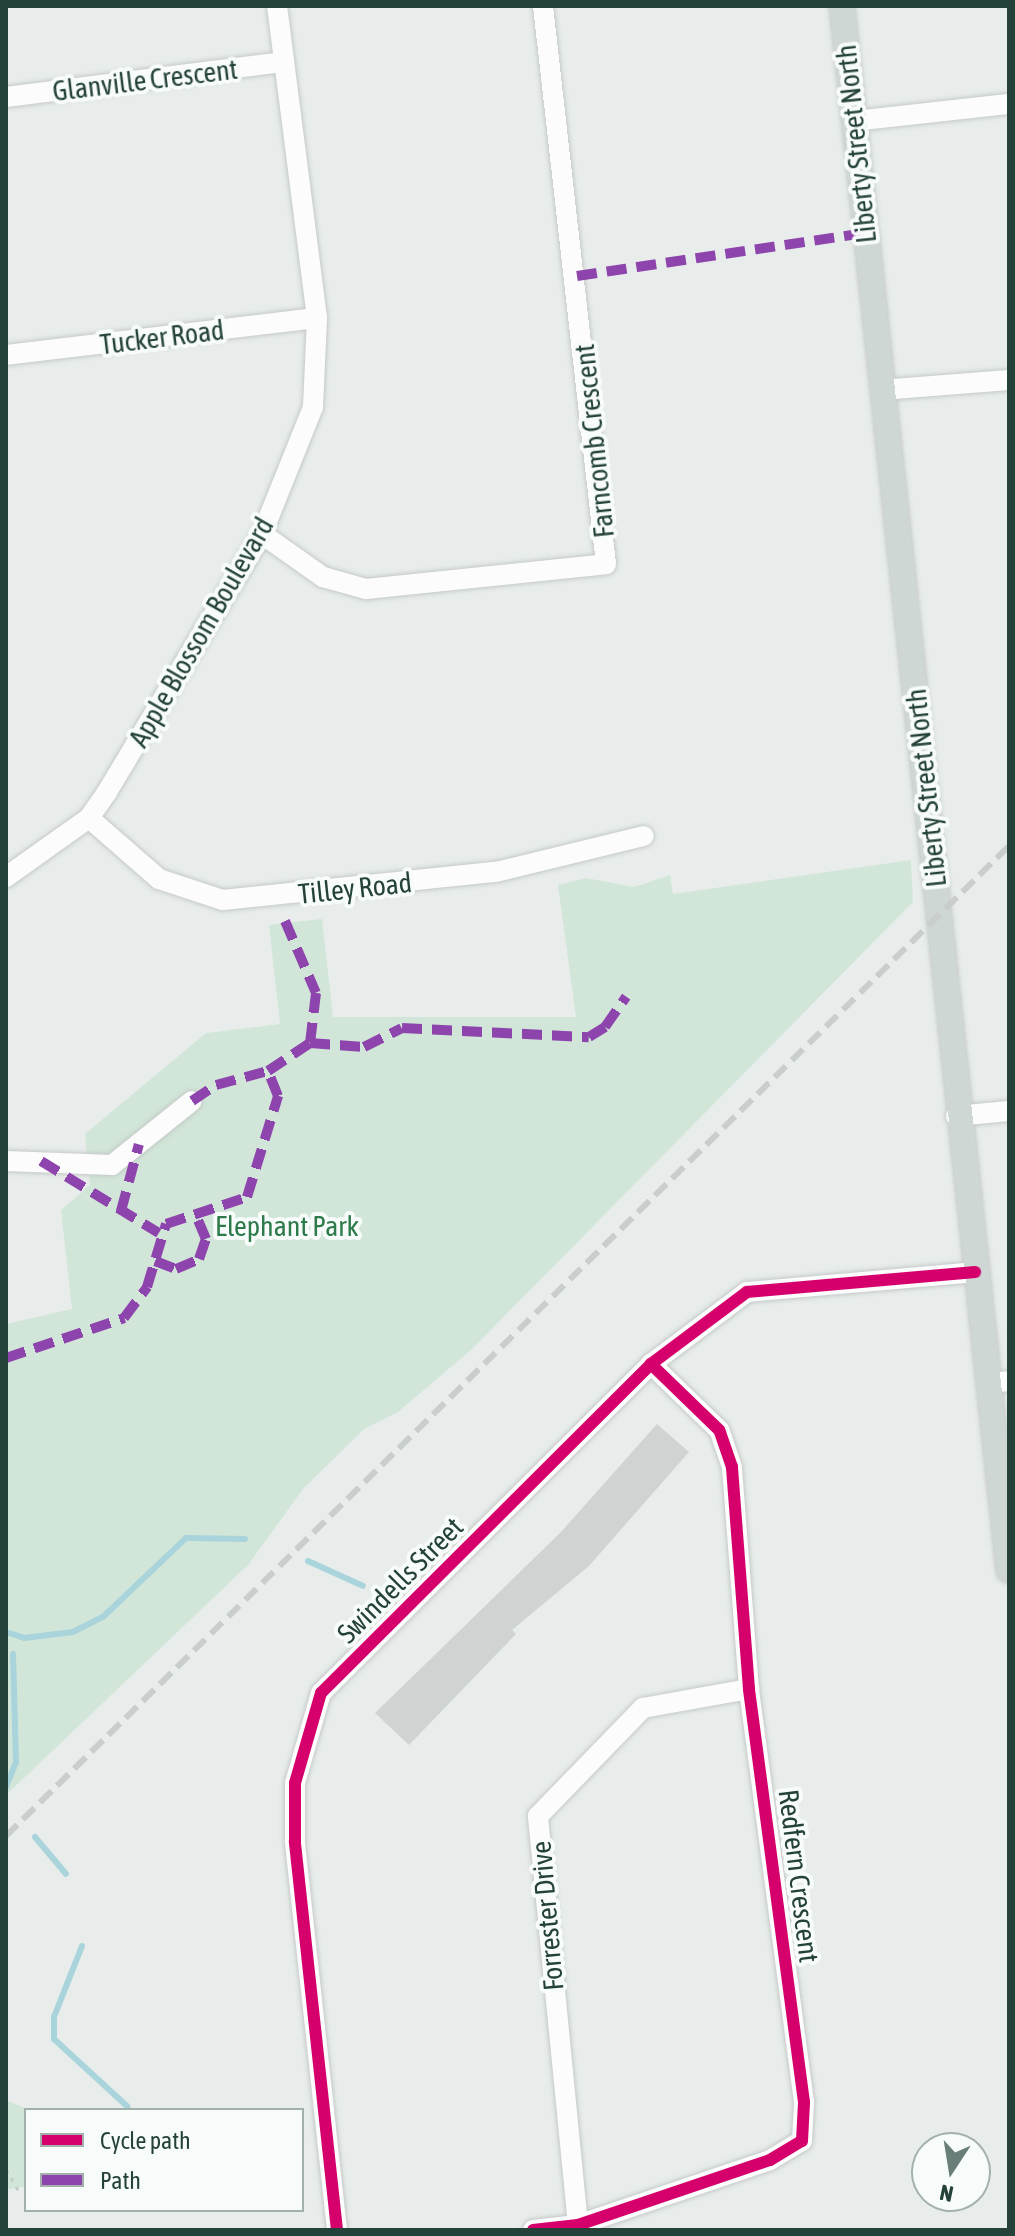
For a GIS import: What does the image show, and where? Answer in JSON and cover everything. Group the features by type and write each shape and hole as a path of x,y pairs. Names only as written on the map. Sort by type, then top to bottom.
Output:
{"main road":[{"name":"Liberty Street North","path":"842,6 956,1116 975,1272 999,1382 1009,1570"}],"street":[{"name":"Apple Blossom Boulevard","path":"6,877 89,818 262,534 313,407 317,318 277,6"},
{"name":"Farncomb Crescent","path":"262,534 323,577 366,589 606,564 543,6"},
{"name":"Glanville Crescent","path":"6,97 284,62"},
{"path":"854,121 1009,104"},
{"name":"Tucker Road","path":"6,355 317,318"},
{"path":"881,390 1009,380"},
{"name":"Tilley Road","path":"89,818 159,879 223,900 496,872 644,836"},
{"path":"6,1161 112,1165 192,1101"},
{"path":"956,1116 1009,1111"},
{"name":"Swindells Street","path":"337,2230 295,1841 295,1783 321,1693 651,1364 747,1292 975,1272"},
{"name":"Redfern Crescent","path":"533,2230 578,2225 770,2160 802,2141 804,2102 749,1689 732,1467 719,1430 651,1364"},
{"name":"Forrester Drive","path":"578,2225 538,1816 643,1708 749,1689"}],"path":[{"path":"6,2169 18,2190"}],"green space":[{"name":"Elephant Park","path":"911,860 913,902 472,1349 398,1412 364,1429 303,1489 248,1565 6,1795 6,1324 72,1309 61,1210 90,1185 85,1134 206,1033 280,1024 269,925 322,919 333,1017 576,1017 558,885 586,878 634,887 670,875 673,894"},
{"path":"6,2100 25,2108 24,2186 6,2190"}],"building":[{"path":"657,1424 689,1452 589,1566 512,1630 516,1634 409,1745 375,1713 561,1532"}],"waterway":[{"path":"6,1632 24,1638 73,1632 104,1616 186,1538 245,1539"},
{"path":"308,1561 363,1586"},
{"path":"6,1787 16,1762 13,1654"},
{"path":"35,1837 66,1874"},
{"path":"82,1946 54,2017 54,2039 128,2107"}],"railway":[{"path":"6,1836 1009,846"}],"marked path":[{"path":"577,276 866,233"},
{"path":"285,921 316,993 310,1043"},
{"path":"192,1101 216,1085 268,1071 310,1043 364,1047 402,1028 589,1037 605,1027 626,997"},
{"path":"6,1358 124,1318 147,1287 166,1224 247,1197 278,1096 268,1071"},
{"path":"121,1211 139,1144"},
{"path":"41,1161 159,1233"},
{"path":"155,1261 176,1269 199,1259 206,1239 195,1213"}],"cycle path":[{"path":"337,2230 295,1841 295,1783 321,1693 651,1364 747,1292 975,1272"},
{"path":"533,2230 578,2225 770,2160 802,2141 804,2102 749,1689 732,1467 719,1430 651,1364"}]}
